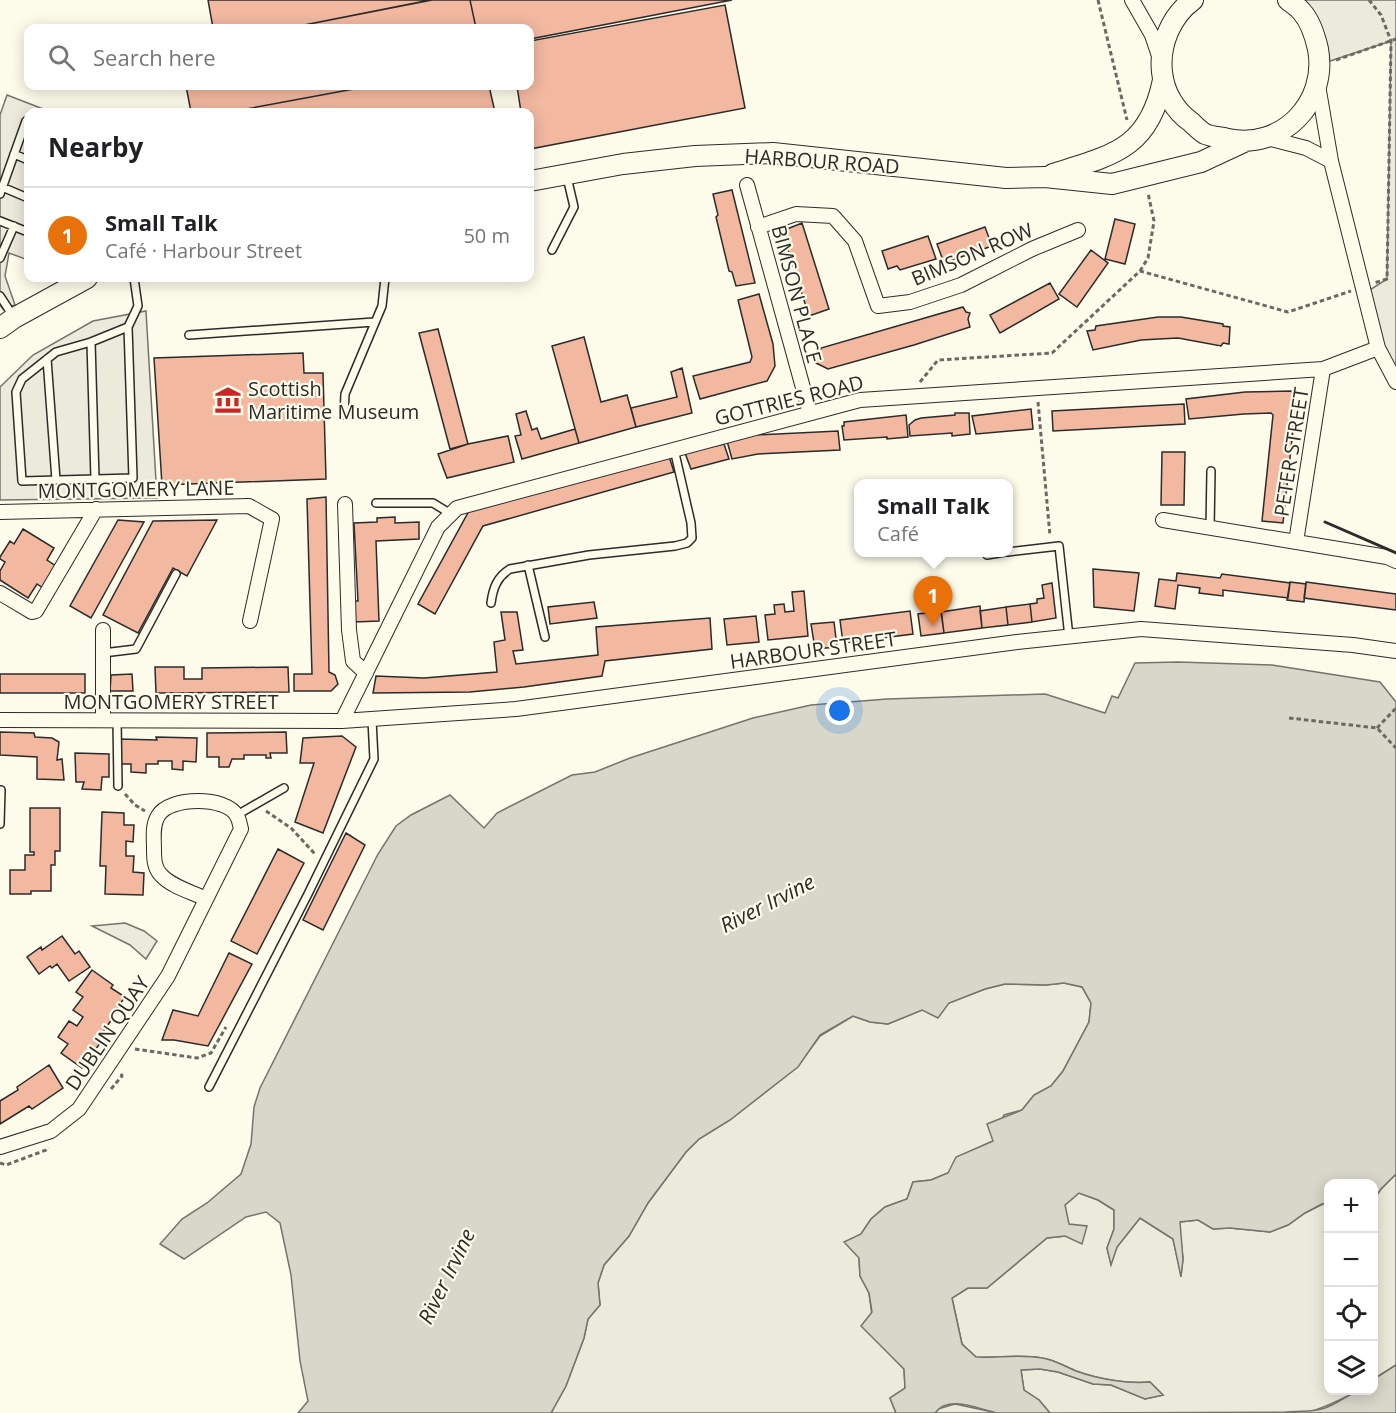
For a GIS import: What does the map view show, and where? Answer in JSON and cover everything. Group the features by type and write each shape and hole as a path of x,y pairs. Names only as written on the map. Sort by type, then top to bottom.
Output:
{"street":[{"path":"1132,0 1152,35 1171,100 1182,116 1206,134 1244,142 1267,138 1290,125 1308,106 1318,85 1321,64 1315,33 1294,4"},
{"name":"HARBOUR ROAD","path":"1045,177 1098,160 1128,146 1141,134 1158,102 1165,39 1182,8 1193,0"},
{"path":"1318,85 1331,161 1378,348 1396,382"},
{"path":"1267,138 1306,148 1331,161"},
{"name":"HARBOUR ROAD","path":"534,180 623,164 773,153 1006,178 1045,177 1112,184 1201,162 1244,142"},
{"name":"BIMSON PLACE","path":"747,185 810,413"},
{"name":"BIMSON ROW","path":"759,227 796,214 833,216 855,241 878,306 910,302 961,285 1032,249 1077,230"},
{"path":"7,323 80,282"},
{"name":"GOTTRIES ROAD","path":"342,721 438,527 458,508 860,400 1323,369 1378,348"},
{"name":"PETER STREET","path":"1296,542 1323,369"},
{"path":"345,504 350,640 353,661 366,673"},
{"name":"MONTGOMERY LANE","path":"0,512 249,506 272,519 250,621"},
{"path":"0,593 32,612 36,611 96,509"},
{"name":"PETER STREET","path":"1163,520 1387,556 1396,561"},
{"name":"HARBOUR STREET","path":"342,721 516,710 1017,642 1141,629 1353,645 1396,651"},
{"path":"103,630 103,653 110,719"},
{"name":"MONTGOMERY STREET","path":"0,720 342,721"},
{"path":"206,899 173,884 160,875 154,864 154,828 158,817 163,810 175,803 186,801 224,805 237,815"},
{"name":"DUBLIN QUAY","path":"0,1147 51,1131 79,1109 168,976 241,829 237,815"}],"lane":[{"path":"24,126 1,191 24,197"},
{"path":"14,154 24,158"},
{"path":"552,250 574,207 566,175"},
{"path":"0,220 24,230"},
{"path":"0,258 14,226"},
{"path":"128,327 91,342 56,352 22,379 16,392 22,481 133,478 128,327 138,306 135,282"},
{"path":"344,415 345,394 382,306 385,282"},
{"path":"0,296 7,323"},
{"path":"189,335 374,322"},
{"path":"91,342 95,479"},
{"path":"47,359 56,480"},
{"path":"491,603 495,584 510,569 589,555 687,543 692,538 692,522 674,449"},
{"path":"1210,529 1211,471"},
{"path":"376,503 433,503 451,514"},
{"path":"1013,551 1059,546 1069,637"},
{"path":"528,565 545,637"},
{"path":"103,653 136,649 176,574"},
{"path":"110,719 118,786"},
{"path":"209,1087 374,759 372,720"},
{"path":"237,815 284,788"},
{"path":"0,824 1,790"}],"path":[{"path":"1098,0 1128,120"},
{"path":"1140,271 1288,312 1387,279 1391,41 1381,15 1369,0"},
{"path":"1321,64 1346,58 1396,39"},
{"path":"908,396 938,360 1052,353 1140,271 1148,258 1154,221 1148,193"},
{"path":"1037,387 1051,547"},
{"path":"1377,728 1396,708"},
{"path":"1289,718 1377,728 1396,748"},
{"path":"118,786 135,805 158,817"},
{"path":"255,805 291,828 320,860"},
{"path":"132,1049 197,1058 211,1053 228,1022"},
{"path":"107,1095 122,1076 121,1067"},
{"path":"0,1163 6,1165 46,1150 50,1143"}],"shaded area":[{"path":"1288,0 1396,0 1396,376 1386,364 1365,293 1387,279 1391,41 1321,64"},
{"path":"7,95 41,108 24,108 24,259 9,253 5,276 15,305 3,309 0,305 0,115"},
{"path":"146,311 157,498 0,500 0,387 33,355 93,321"},
{"path":"125,923 144,931 157,941 146,959 130,945 92,926"},
{"path":"1064,983 1082,987 1091,1003 1089,1022 1063,1071 1051,1086 1034,1095 1022,1110 1004,1115 993,1141 976,1149 948,1173 931,1180 913,1182 907,1199 885,1207 871,1219 861,1234 860,1276 869,1293 875,1339 904,1369 905,1388 890,1398 896,1413 551,1413 566,1386 584,1338 588,1319 600,1305 598,1283 604,1265 629,1236 648,1203 686,1152 699,1139 730,1120 798,1066 820,1036 853,1016 870,1022 888,1024 922,1010 1005,984"},
{"path":"1396,1174 1396,1365 1378,1376 1378,1193"},
{"path":"1079,1193 1098,1200 1114,1210 1114,1229 1107,1248 1111,1264 1117,1247 1140,1218 1173,1239 1181,1275 1183,1259 1179,1222 1198,1220 1213,1229 1230,1228 1270,1232 1288,1225 1324,1204 1324,1395 1351,1395 1309,1412 1050,1413 1039,1400 1024,1390 1021,1370 1040,1369 1058,1372 1093,1384 1111,1385 1145,1399 1163,1395 1150,1382 1103,1379 1047,1359 1034,1357 976,1357 962,1344 952,1298 968,1288 987,1288 1047,1238 1065,1236 1068,1224 1065,1205"},
{"path":"955,1404 997,1413 935,1413 938,1409"}],"water":[{"name":"River Irvine","path":"1135,663 1272,665 1380,682 1396,702 1396,1174 1378,1193 1378,1179 1324,1179 1324,1204 1288,1225 1270,1232 1230,1228 1213,1229 1198,1220 1180,1222 1183,1259 1181,1277 1173,1239 1140,1218 1117,1247 1111,1265 1107,1248 1114,1229 1114,1210 1098,1200 1079,1193 1065,1205 1069,1224 1087,1226 1082,1244 1065,1236 1047,1238 987,1288 968,1288 952,1298 962,1344 976,1357 1026,1356 1047,1359 1103,1379 1150,1382 1163,1395 1145,1399 1111,1385 1093,1384 1058,1372 1040,1369 1021,1370 1024,1390 1039,1400 1050,1413 998,1413 956,1404 941,1407 935,1413 896,1413 890,1398 905,1388 904,1369 861,1326 872,1312 869,1293 860,1276 859,1258 844,1242 861,1234 871,1219 885,1207 907,1199 913,1182 931,1180 948,1173 956,1157 993,1141 987,1124 1022,1110 1034,1095 1051,1086 1063,1071 1089,1022 1091,1003 1082,987 1064,983 1005,984 985,989 949,1003 938,1018 922,1010 888,1024 870,1022 853,1016 820,1035 798,1067 730,1120 699,1139 686,1152 648,1203 629,1236 604,1265 598,1283 600,1305 588,1319 584,1338 566,1386 551,1413 298,1413 308,1401 300,1361 291,1275 280,1223 266,1212 246,1217 184,1259 160,1244 182,1219 207,1203 241,1174 251,1144 254,1107 260,1088 378,854 396,826 411,815 450,795 484,828 497,813 572,775 595,772 630,758 753,718 811,705 887,699 1045,694 1105,713 1112,696 1118,698"},
{"path":"1396,1365 1396,1413 1283,1413 1320,1410 1351,1395 1378,1395 1378,1376"}],"building":[{"path":"208,0 432,0 309,24 212,24"},
{"path":"430,0 470,0 475,24 309,24"},
{"path":"470,0 732,0 534,38 534,24 475,24"},
{"path":"725,5 745,108 534,148 534,108 520,108 518,90 534,90 534,40"},
{"path":"187,90 348,90 252,108 190,108"},
{"path":"348,90 490,90 494,108 252,108"},
{"path":"732,190 755,283 736,286 732,272 729,271 713,194"},
{"path":"1115,219 1135,224 1125,264 1105,259"},
{"path":"802,223 829,309 809,316 782,231"},
{"path":"985,227 992,246 944,263 937,244"},
{"path":"928,236 936,259 900,270 897,266 888,269 882,251"},
{"path":"1091,250 1108,263 1077,307 1059,294"},
{"path":"1050,283 1059,299 1000,333 990,315"},
{"path":"759,294 773,344 775,366 767,381 700,399 693,376 750,362 752,357 738,300"},
{"path":"963,307 966,312 970,313 968,319 970,327 828,369 816,363 821,348"},
{"path":"1158,317 1181,317 1223,324 1223,326 1230,327 1229,344 1223,343 1221,346 1178,338 1141,340 1093,350 1087,331 1095,330 1096,326"},
{"path":"438,329 468,444 450,449 419,333"},
{"path":"584,337 601,402 627,395 636,427 579,443 552,346"},
{"path":"303,353 304,373 323,373 326,479 162,485 154,358"},
{"path":"682,368 692,413 636,427 631,408 677,397 671,372"},
{"path":"1292,391 1296,402 1283,523 1262,521 1273,415 1271,413 1244,414 1189,419 1186,399 1245,392"},
{"path":"1184,404 1185,424 1053,431 1052,411"},
{"path":"1031,409 1033,429 976,434 972,416"},
{"path":"526,411 532,430 537,428 541,439 575,429 579,443 522,459 515,436 521,435 516,414"},
{"path":"955,413 969,413 970,434 910,436 909,425 915,420 955,415"},
{"path":"906,415 908,437 844,440 842,426 844,422"},
{"path":"838,431 840,450 758,454 732,459 727,441 755,435"},
{"path":"508,436 514,462 447,478 438,454 468,444"},
{"path":"724,444 729,459 691,469 685,453"},
{"path":"1162,452 1185,452 1184,505 1161,505"},
{"path":"668,453 674,472 483,526 435,614 418,604 469,511"},
{"path":"326,497 329,672 335,675 338,684 331,691 294,691 294,674 312,674 307,499"},
{"path":"395,517 395,523 419,522 419,539 376,541 379,621 354,622 354,601 358,601 354,523 377,522 377,518"},
{"path":"118,520 144,522 91,618 70,606"},
{"path":"217,520 187,576 173,568 138,633 103,615 153,521"},
{"path":"23,529 54,548 47,560 56,566 43,588 37,584 28,598 0,580 0,571 5,562 0,557 10,541 14,544"},
{"path":"1093,569 1139,573 1134,611 1094,607"},
{"path":"1177,573 1220,578 1222,574 1290,583 1288,598 1223,590 1223,596 1199,593 1200,588 1178,585 1175,609 1155,606 1159,579 1176,581"},
{"path":"1290,582 1306,584 1304,602 1287,600"},
{"path":"1306,582 1396,594 1396,610 1304,598"},
{"path":"1052,583 1056,618 1032,622 1030,604 1037,603 1037,599 1044,598 1042,585"},
{"path":"804,591 808,636 768,640 765,615 775,614 774,605 784,604 785,612 794,611 792,592"},
{"path":"940,601 944,633 921,636 918,614 925,613 924,608 933,607 932,602"},
{"path":"594,602 597,618 550,624 548,607"},
{"path":"1030,604 1032,622 1008,625 1006,607"},
{"path":"980,606 982,628 944,633 941,612"},
{"path":"1006,607 1008,625 982,628 980,611"},
{"path":"910,611 913,634 843,643 840,620"},
{"path":"501,612 517,612 523,650 513,651 516,664 598,655 596,627 710,618 712,649 605,661 602,676 524,687 470,692 373,693 376,676 424,678 497,672 494,642 505,640"},
{"path":"756,616 759,642 727,645 724,619"},
{"path":"834,622 837,647 815,649 811,624"},
{"path":"155,667 184,667 184,679 202,679 202,668 288,667 289,692 156,693"},
{"path":"0,674 85,674 85,693 0,693"},
{"path":"132,674 133,691 110,691 111,675"},
{"path":"0,732 34,733 35,737 52,738 59,742 57,760 62,759 64,780 37,779 37,757 0,755"},
{"path":"286,732 287,753 270,753 271,758 266,758 266,755 244,755 244,759 232,759 229,767 219,767 219,757 207,757 207,733"},
{"path":"342,736 356,747 323,833 295,822 314,763 300,763 303,738"},
{"path":"156,737 197,738 196,762 183,761 183,770 172,769 172,761 158,761 158,764 146,764 146,773 131,772 131,764 119,764 120,739 157,740"},
{"path":"75,753 109,754 109,777 102,777 101,790 82,789 84,782 76,782"},
{"path":"30,808 60,808 60,851 55,851 55,865 51,865 51,891 10,894 10,870 25,870 25,855 34,855 34,852 30,852"},
{"path":"102,812 124,813 124,825 134,825 133,842 126,841 126,856 134,856 133,872 144,873 143,895 105,894 106,866 100,866"},
{"path":"346,833 365,845 323,930 303,920"},
{"path":"278,849 304,863 257,954 231,941"},
{"path":"62,936 75,954 79,951 90,967 69,981 57,964 39,974 27,957"},
{"path":"229,953 252,964 208,1046 162,1040 173,1010 198,1016"},
{"path":"92,970 113,985 111,988 125,997 103,1032 106,1035 82,1068 61,1053 68,1044 58,1037 69,1021 77,1026 83,1017 73,1010 83,997 76,992"},
{"path":"49,1065 63,1088 32,1109 29,1106 0,1124 0,1101"}],"wall":[{"path":"1325,522 1396,553"}],"place":[{"name":"Scottish Maritime Museum","path":"228,400"},
{"name":"Small Talk","path":"933,626"}]}
